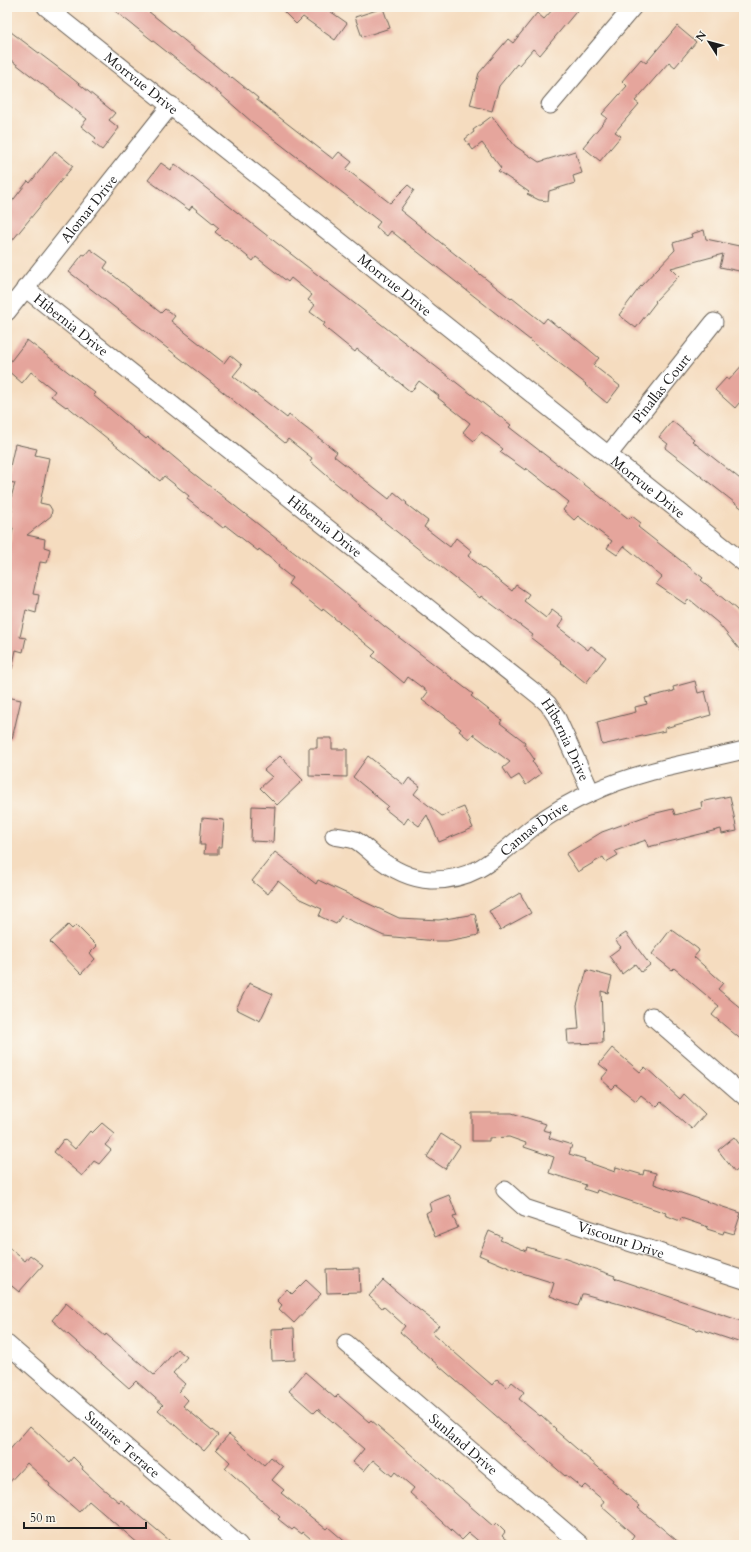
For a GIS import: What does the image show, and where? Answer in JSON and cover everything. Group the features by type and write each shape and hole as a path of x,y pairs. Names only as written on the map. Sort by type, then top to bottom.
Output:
{"street":[{"name":"Morrvue Drive","path":"46,7 171,105 744,563"},
{"path":"550,105 633,7"},
{"name":"Alomar Drive","path":"7,312 171,105"},
{"name":"Hibernia Drive","path":"25,288 538,695 548,704 556,716 591,792"},
{"name":"Pinallas Court","path":"608,454 714,322"},
{"name":"Cannas Drive","path":"334,836 356,840 381,861 401,872 430,880 453,879 475,872 488,864 540,822 558,810 591,792 634,776 744,750"},
{"path":"652,1016 744,1096"},
{"name":"Viscount Drive","path":"505,1190 525,1208 744,1280"},
{"name":"Sunland Drive","path":"346,1343 581,1545"},
{"name":"Sunaire Terrace","path":"7,1344 239,1545"}],"building":[{"path":"110,7 143,7 258,98 257,100 333,159 339,152 352,162 346,169 390,203 408,185 414,190 400,210 543,323 547,318 599,358 593,365 620,386 607,403 585,385 586,384 391,231 387,236 376,227 380,222 252,122 219,93"},
{"path":"279,7 324,7 347,23 335,40 303,17 296,24"},
{"path":"555,7 580,7 540,55 533,49 519,65 517,64 499,86 492,111 470,105 479,73 508,39 513,43 537,13 544,19"},
{"path":"383,8 390,28 362,37 355,17"},
{"path":"677,26 696,42 675,67 669,62 635,101 639,104 615,132 621,136 600,161 583,147 607,118 602,114 627,86 622,81 641,59 646,63"},
{"path":"7,29 115,113 109,120 119,128 102,150 92,142 96,138 81,126 87,119 7,57"},
{"path":"492,116 515,146 539,162 575,151 582,173 573,176 575,183 549,191 548,201 539,200 527,194 529,192 498,171 501,168 482,143 473,150 465,139 474,132 473,130"},
{"path":"55,151 73,166 7,247 7,208 28,181 30,183"},
{"path":"161,163 171,170 175,164 511,425 509,427 558,465 629,519 632,516 641,523 638,527 703,578 701,580 736,609 744,619 744,655 718,623 689,599 685,604 656,584 662,577 624,546 617,555 607,548 612,541 578,516 574,520 563,510 569,502 526,468 525,470 500,452 503,449 481,432 474,441 463,432 470,423 438,398 439,396 419,381 411,392 357,349 355,352 323,326 325,323 310,312 315,305 308,300 312,295 291,278 288,282 256,257 253,261 215,232 219,228 192,206 189,210 148,180"},
{"path":"704,230 706,239 744,247 744,272 720,267 723,254 671,268 679,276 655,301 656,302 636,328 619,315 640,287 675,250 673,243 692,237 691,234"},
{"path":"90,249 108,262 104,268 161,313 165,309 175,316 171,321 224,363 230,355 242,365 233,376 287,418 289,415 337,452 334,456 389,499 394,492 407,503 406,504 428,521 424,527 450,547 456,538 472,551 468,556 512,591 516,585 529,594 524,601 546,618 552,610 564,619 558,627 588,650 591,646 606,657 586,683 531,638 533,635 481,596 480,598 333,481 310,461 312,458 288,439 285,443 212,383 69,272 83,254 85,255"},
{"path":"27,340 95,393 93,395 146,439 148,437 168,452 338,587 384,626 473,694 471,696 502,720 500,723 525,742 524,744 534,759 532,761 541,774 526,785 519,775 511,780 503,768 510,762 473,734 469,739 459,731 461,729 439,711 438,712 422,700 428,692 408,677 404,683 372,656 376,652 323,609 322,611 288,584 292,578 278,567 279,565 259,549 258,551 225,525 223,528 187,499 189,496 164,476 160,481 67,406 66,407 51,396 55,391 31,372 22,383 7,370 7,366"},
{"path":"744,363 744,397 735,408 715,390 726,378 729,380"},
{"path":"672,421 694,439 692,441 744,482 744,510 665,448 668,444 659,437"},
{"path":"15,444 37,449 35,455 49,458 40,503 49,505 52,510 51,516 27,535 45,539 44,547 50,549 47,563 40,562 33,594 39,595 36,613 26,610 20,637 26,638 23,652 16,650 12,669 7,668 7,558 13,528 8,526 12,510 8,509 15,483 7,482 7,480"},
{"path":"695,681 698,693 705,691 711,715 665,728 665,731 602,745 597,722 636,712 635,707 647,704 645,698 674,691 673,687"},
{"path":"7,697 21,700 12,739 7,739"},
{"path":"317,738 332,738 332,749 347,749 347,777 309,776 309,748 317,748"},
{"path":"280,756 303,780 277,805 260,788 272,777 264,770"},
{"path":"368,756 404,785 409,778 420,786 414,794 442,816 464,807 473,828 439,842 427,815 419,826 408,818 404,824 385,809 388,806 353,777"},
{"path":"730,796 737,831 722,834 721,829 648,847 646,840 615,851 618,855 606,862 603,857 578,872 566,854 602,832 652,814 673,809 675,815 702,808 701,802"},
{"path":"252,806 275,807 273,842 251,841"},
{"path":"202,818 224,820 222,847 218,847 218,854 204,854 205,845 200,845"},
{"path":"275,852 316,884 318,880 399,918 439,920 475,914 479,935 447,941 436,941 384,936 341,916 336,924 319,916 322,909 300,899 278,881 268,894 252,881"},
{"path":"520,893 531,913 500,930 489,911"},
{"path":"68,925 72,929 76,925 97,946 90,953 95,959 81,974 50,942"},
{"path":"671,929 698,949 699,951 694,957 723,983 718,989 744,1011 744,1042 712,1015 719,1006 674,968 672,970 652,954"},
{"path":"626,933 650,965 641,972 635,964 622,974 609,956 621,947 615,940"},
{"path":"587,970 612,977 608,993 601,991 603,1043 568,1044 567,1030 579,1029 577,1005"},
{"path":"249,983 273,994 260,1021 236,1009"},
{"path":"612,1048 640,1072 645,1067 680,1099 684,1094 705,1114 692,1129 661,1102 656,1107 641,1095 636,1101 616,1085 612,1089 601,1079 608,1071 599,1064"},
{"path":"472,1113 512,1113 546,1124 543,1130 551,1132 549,1138 572,1145 569,1154 585,1159 584,1161 615,1172 616,1167 643,1175 644,1170 656,1173 654,1184 741,1213 734,1234 724,1231 723,1234 707,1229 708,1227 681,1218 680,1221 665,1215 666,1213 597,1190 596,1193 584,1189 586,1185 549,1173 554,1157 524,1147 526,1143 509,1137 489,1138 489,1141 472,1141"},
{"path":"102,1123 115,1134 105,1145 111,1150 99,1164 94,1161 82,1176 54,1152 64,1139 75,1149 90,1131 92,1133"},
{"path":"441,1134 460,1146 445,1169 427,1157"},
{"path":"734,1137 744,1150 744,1165 735,1172 718,1150"},
{"path":"449,1195 457,1216 453,1217 458,1228 435,1237 426,1213 431,1210 429,1203"},
{"path":"489,1231 502,1237 500,1240 526,1251 527,1247 563,1258 615,1276 614,1278 744,1322 738,1342 584,1294 582,1294 578,1306 550,1296 554,1283 519,1272 479,1255"},
{"path":"7,1246 25,1261 30,1255 43,1265 19,1292 7,1282"},
{"path":"359,1268 360,1292 327,1293 326,1269"},
{"path":"306,1280 321,1294 294,1323 279,1309 282,1305 277,1300 287,1289 292,1294"},
{"path":"383,1280 439,1325 432,1333 492,1385 497,1379 507,1388 512,1382 524,1392 519,1399 540,1416 541,1415 556,1429 555,1430 613,1480 612,1482 640,1506 638,1508 682,1545 637,1545 631,1540 634,1535 601,1506 604,1501 585,1485 582,1488 566,1475 565,1476 400,1332 405,1326 383,1306 382,1308 369,1296"},
{"path":"66,1303 105,1336 106,1334 154,1375 177,1349 187,1357 173,1373 185,1384 179,1391 188,1400 183,1406 218,1435 204,1451 158,1410 163,1405 136,1381 129,1388 52,1320"},
{"path":"294,1328 295,1360 272,1361 271,1329"},
{"path":"305,1372 335,1398 338,1395 369,1422 371,1420 493,1526 496,1523 505,1532 502,1536 512,1545 483,1545 469,1533 462,1540 410,1493 414,1488 395,1472 392,1476 373,1460 364,1471 353,1462 364,1449 318,1409 314,1413 289,1391"},
{"path":"30,1426 69,1462 73,1457 83,1467 82,1469 101,1487 119,1502 121,1500 175,1545 140,1545 89,1501 79,1512 49,1486 50,1484 27,1463 7,1485 7,1453"},
{"path":"229,1434 264,1465 271,1457 283,1467 272,1480 284,1490 281,1493 326,1529 328,1527 349,1545 318,1545 303,1532 302,1534 294,1528 292,1530 278,1519 280,1517 225,1468 230,1462 216,1449"}]}
